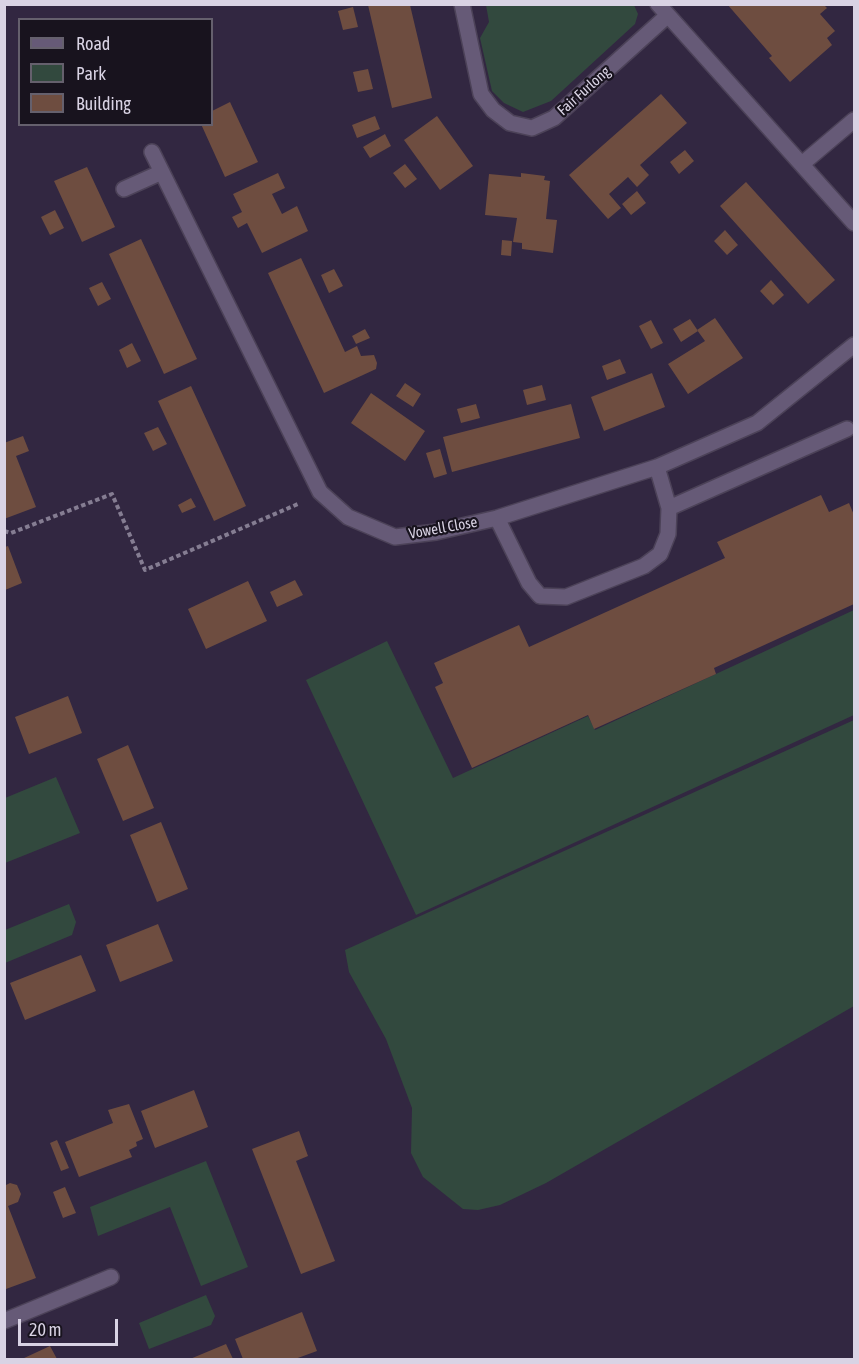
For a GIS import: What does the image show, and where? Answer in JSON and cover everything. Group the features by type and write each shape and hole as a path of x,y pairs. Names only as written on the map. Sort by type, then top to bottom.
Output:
{"street":[{"name":"Fair Furlong","path":"462,4 481,94 493,111 510,123 532,128 554,118 662,10 855,223"},
{"path":"802,164 855,120"},
{"name":"Vowell Close","path":"152,152 320,492 348,517 395,537 435,532 496,518 657,466 757,423 855,345"},
{"path":"124,189 162,172"},
{"path":"669,508 847,429"},
{"path":"496,518 529,583 540,596 566,597 644,566 660,554 668,534 669,508 657,466"},
{"path":"4,1321 111,1277"}],"path":[{"path":"4,531 10,533 112,494 145,570 320,492"}],"green space":[{"path":"486,5 634,5 638,14 635,24 551,101 523,112 504,103 492,91 480,38 489,22"},
{"path":"854,610 854,715 416,915 306,680 387,641 453,778 588,716 595,730"},
{"path":"854,720 854,1006 546,1183 500,1205 478,1210 463,1209 423,1177 411,1153 412,1108 386,1039 349,972 345,950"},
{"path":"56,777 80,833 5,863 5,798"},
{"path":"69,904 76,922 72,935 5,963 5,930"},
{"path":"206,1161 248,1267 201,1286 170,1207 98,1236 90,1207"},
{"path":"206,1295 215,1316 211,1325 149,1349 139,1323"}],"building":[{"path":"727,4 823,4 827,8 820,14 835,31 827,38 832,45 790,82 769,58 772,56"},
{"path":"368,5 410,5 432,98 392,108"},
{"path":"353,7 358,27 343,30 338,11"},
{"path":"368,69 373,89 358,92 353,72"},
{"path":"661,94 687,123 640,165 649,175 637,187 628,177 609,194 621,208 608,219 569,175"},
{"path":"230,102 258,162 225,177 202,126 213,126 213,110"},
{"path":"375,116 380,129 357,138 352,125"},
{"path":"437,116 473,166 440,190 404,140"},
{"path":"385,134 391,146 370,158 363,147"},
{"path":"685,150 694,161 679,174 670,162"},
{"path":"405,164 417,179 405,188 393,173"},
{"path":"87,167 115,227 82,242 54,181"},
{"path":"278,173 285,188 272,194 282,214 297,206 308,231 262,253 247,223 238,228 232,217 242,212 233,194"},
{"path":"521,173 545,176 544,180 550,181 546,219 557,220 553,253 522,249 522,243 513,242 517,218 485,215 489,174 521,177"},
{"path":"746,182 835,280 808,304 720,206"},
{"path":"637,191 646,203 631,215 622,204"},
{"path":"55,210 64,228 50,235 41,217"},
{"path":"725,230 738,245 727,255 714,241"},
{"path":"141,239 197,359 164,374 109,254"},
{"path":"502,240 512,241 511,256 501,255"},
{"path":"301,258 345,352 357,346 361,356 374,355 377,363 376,369 324,393 268,273"},
{"path":"334,269 343,286 329,293 321,275"},
{"path":"771,280 784,295 773,305 760,291"},
{"path":"102,282 111,299 98,306 89,288"},
{"path":"715,318 743,358 688,394 668,364 705,341 697,330"},
{"path":"690,319 698,331 681,342 673,329"},
{"path":"651,320 663,343 651,349 639,326"},
{"path":"365,329 370,338 356,344 352,336"},
{"path":"132,343 141,361 127,368 119,350"},
{"path":"620,359 626,373 607,380 602,366"},
{"path":"652,373 665,407 604,431 591,397"},
{"path":"405,383 421,394 413,407 396,396"},
{"path":"542,385 546,400 527,405 523,390"},
{"path":"191,386 246,506 214,521 158,401"},
{"path":"371,393 425,431 405,461 351,423"},
{"path":"476,404 480,418 461,423 457,409"},
{"path":"571,404 580,438 452,472 443,437"},
{"path":"158,427 167,444 153,451 144,433"},
{"path":"23,436 29,451 16,456 36,507 4,519 4,443"},
{"path":"440,449 447,474 434,478 426,453"},
{"path":"821,495 829,512 849,503 854,515 854,604 714,668 716,674 594,729 588,715 472,768 435,687 443,683 434,663 519,625 529,647 725,558 717,542"},
{"path":"191,498 196,507 182,513 178,505"},
{"path":"8,546 22,583 5,590 5,547"},
{"path":"295,580 303,595 277,607 270,592"},
{"path":"248,581 267,621 206,649 188,609"},
{"path":"68,696 82,733 29,754 15,717"},
{"path":"128,745 154,808 123,821 97,759"},
{"path":"161,822 188,889 157,902 130,835"},
{"path":"158,924 173,961 120,982 106,945"},
{"path":"81,955 96,991 25,1020 10,983"},
{"path":"194,1090 208,1127 155,1148 141,1111"},
{"path":"129,1104 143,1139 136,1142 137,1146 129,1150 132,1157 79,1177 65,1142 113,1123 108,1110"},
{"path":"299,1131 308,1156 296,1161 335,1261 301,1274 252,1149"},
{"path":"57,1140 69,1168 61,1171 50,1143"},
{"path":"10,1183 17,1185 21,1194 18,1202 8,1206 36,1278 6,1289 4,1186"},
{"path":"65,1187 76,1213 63,1218 53,1192"},
{"path":"302,1312 317,1351 295,1359 243,1359 235,1339"},
{"path":"226,1344 233,1359 190,1359"},
{"path":"50,1346 57,1359 22,1359"}]}
